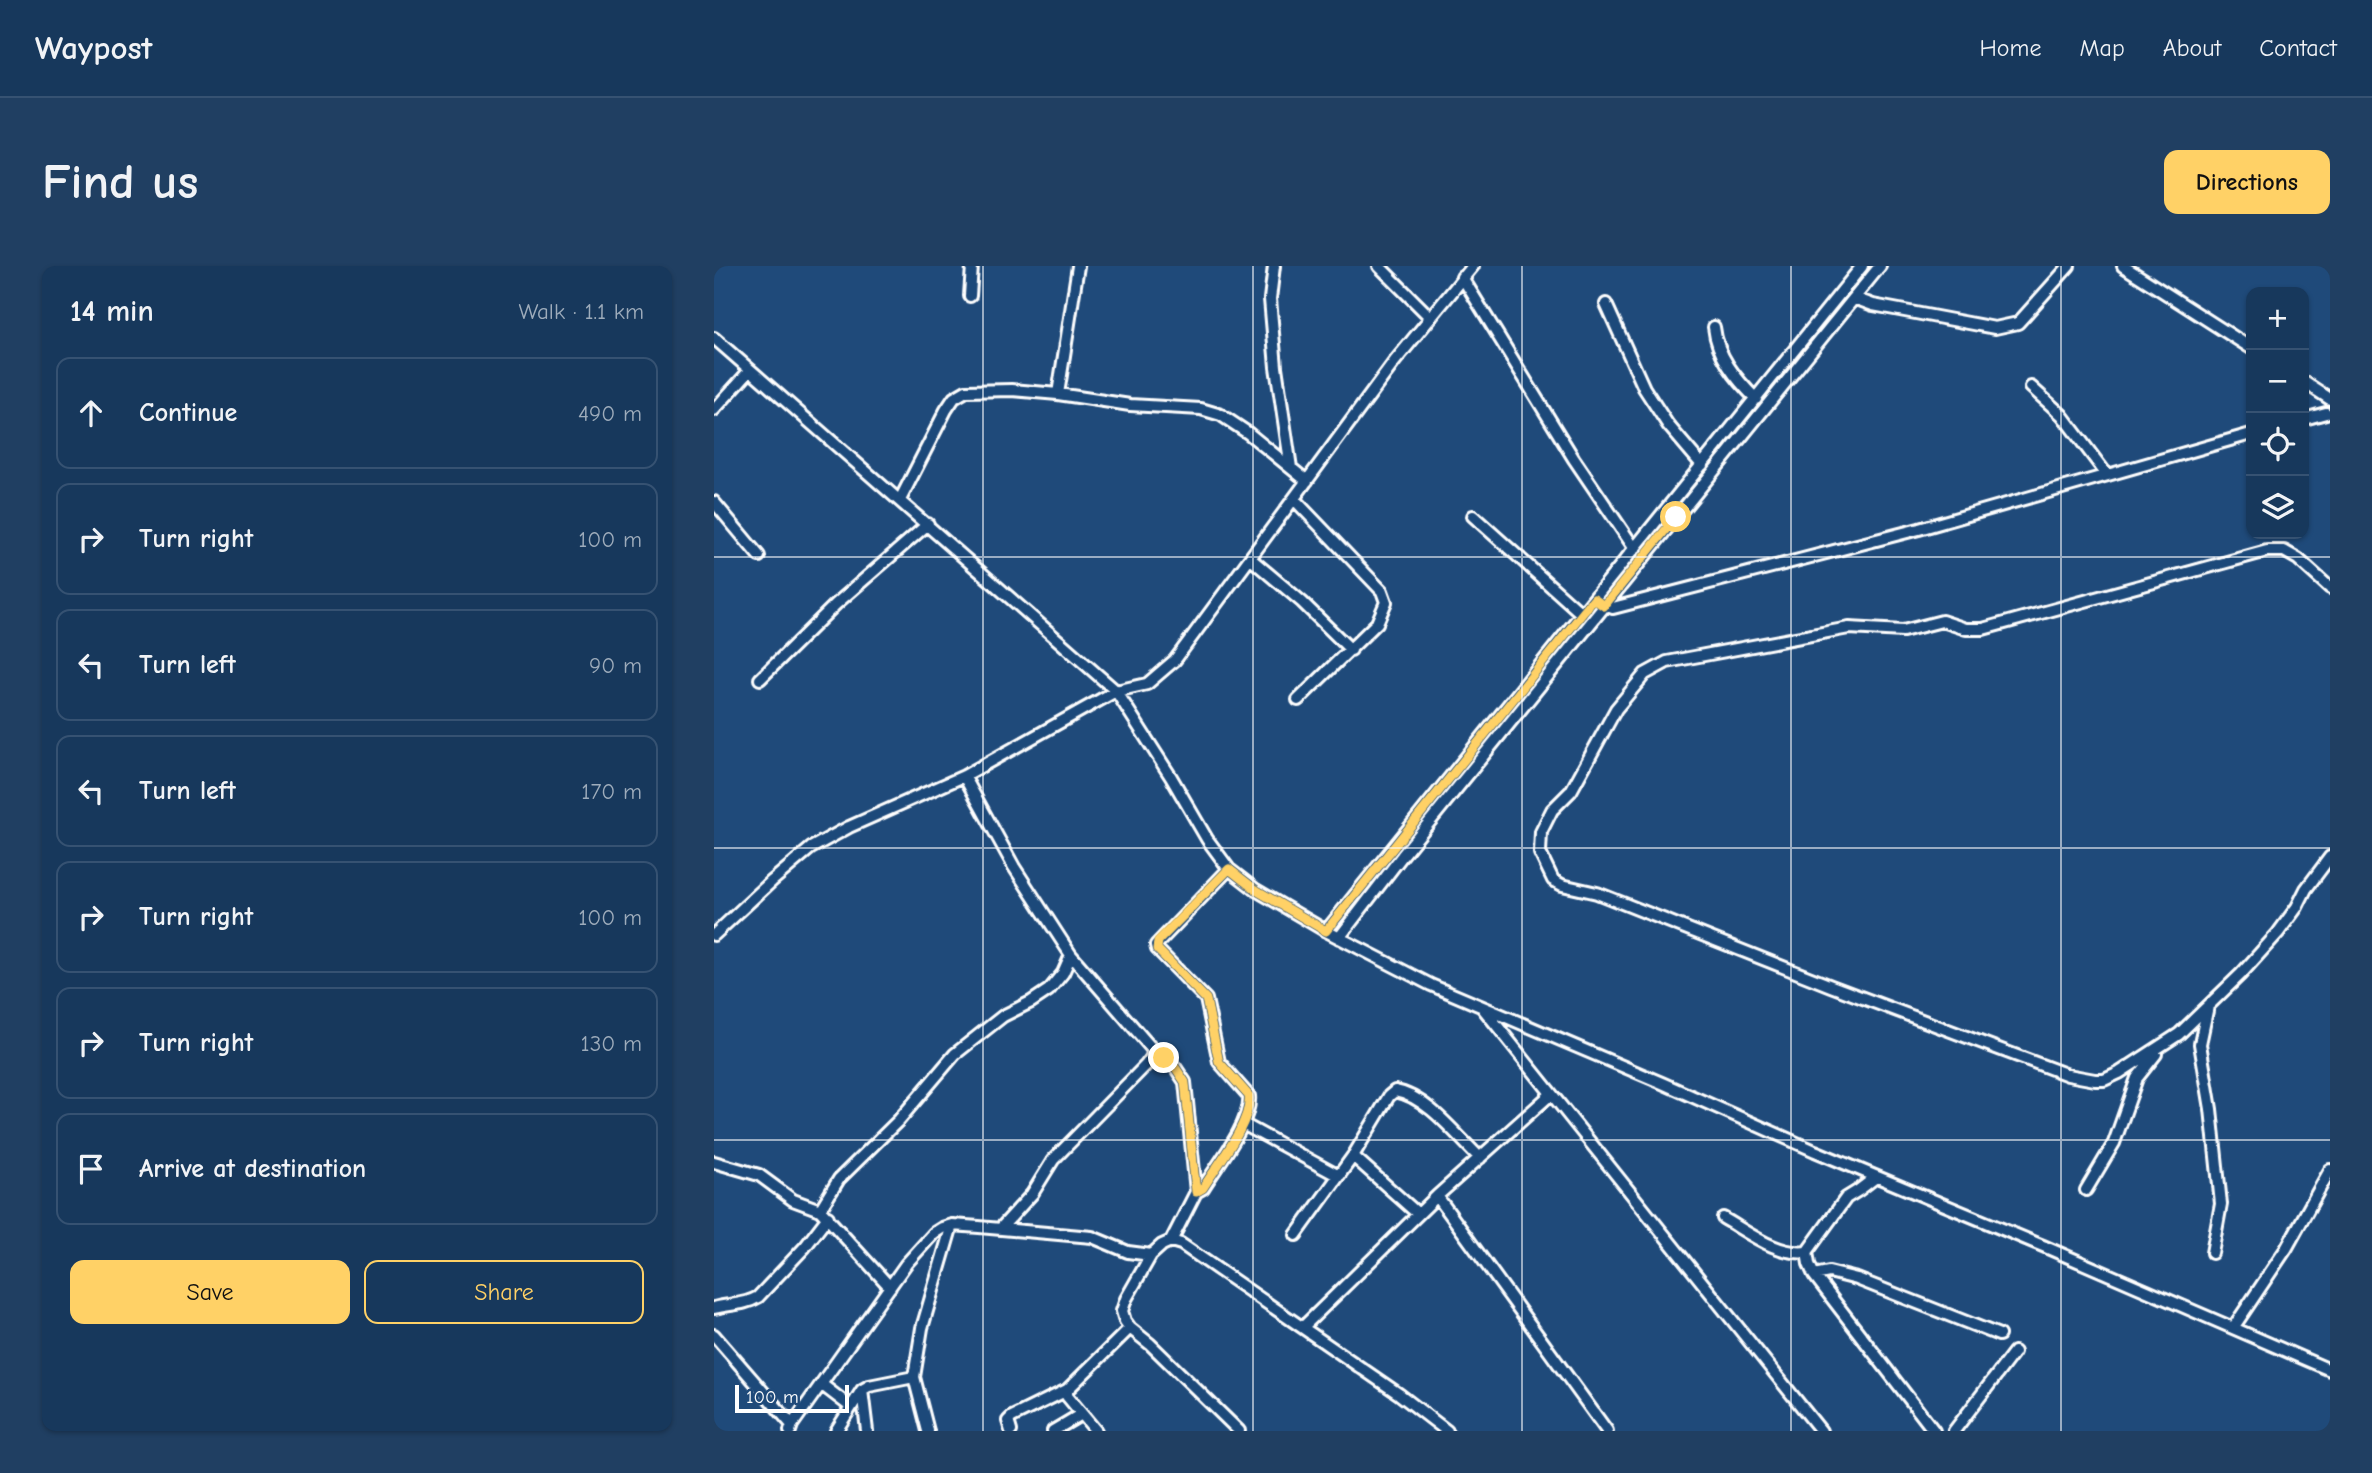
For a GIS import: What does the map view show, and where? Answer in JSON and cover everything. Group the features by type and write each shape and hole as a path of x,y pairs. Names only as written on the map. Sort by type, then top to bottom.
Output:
{"street":[{"path":"970,296 972,266"},
{"path":"1058,394 1078,266"},
{"path":"1274,266 1270,299 1276,367 1291,468"},
{"path":"1379,266 1430,317"},
{"path":"714,935 811,848 849,827 964,776 1116,691 1147,684 1175,660 1430,317 1473,266"},
{"path":"1326,931 1863,266"},
{"path":"1339,938 1402,856 1880,266"},
{"path":"1854,298 1872,306 1995,328 2018,323 2069,266"},
{"path":"2123,266 2246,345"},
{"path":"1462,277 1574,458 1635,549"},
{"path":"1606,304 1644,388 1668,425 1702,465"},
{"path":"1714,327 1724,359 1738,381 1756,399"},
{"path":"714,338 1116,691 1171,776 1207,839 1229,869 1256,890 1326,931 1431,985 2330,1370"},
{"path":"714,410 750,370"},
{"path":"2309,385 2330,399 2326,405 2328,415 2309,418"},
{"path":"2031,387 2062,415 2107,475"},
{"path":"900,500 946,410 954,398 966,391 1012,390 1130,405 1201,409 1221,415 1248,433 1307,481"},
{"path":"1594,599 1613,608 1919,529 2246,435"},
{"path":"1294,499 1382,591 1386,603 1377,623 1298,700"},
{"path":"714,502 759,556"},
{"path":"1474,516 1582,614"},
{"path":"760,679 836,604 928,524"},
{"path":"2330,588 2298,559 2284,551 2267,551 1983,629 1966,629 1942,621 1903,631 1849,628 1667,662 1645,674 1616,709 1571,791 1552,810 1541,832 1540,853 1553,880 1562,884 1597,892 1831,986 2068,1075 2095,1080 2104,1080 2119,1073 2179,1034 2278,933 2297,907 2306,888 2330,857"},
{"path":"1251,559 1302,602 1351,650"},
{"path":"964,776 1014,867 1071,955 1153,1049 1175,1067 1185,1082 1196,1192 1171,1241 1151,1255 1130,1288 1122,1311 1130,1328 1150,1344 1239,1431"},
{"path":"1196,1192 1203,1188 1243,1125 1250,1102 1249,1096 1219,1062 1206,999 1156,945 1229,869"},
{"path":"714,1308 749,1303 758,1297 805,1247 824,1214 839,1179 899,1120 955,1054 1003,1016 1049,990 1063,973 1071,955"},
{"path":"1482,1006 1550,1095 1821,1431"},
{"path":"2208,1006 2200,1044 2211,1109 2221,1204 2212,1253"},
{"path":"2087,1190 2114,1143 2137,1078 2163,1046"},
{"path":"1000,1229 1032,1194 1053,1160 1146,1065 1152,1057 1153,1049"},
{"path":"1296,1235 1340,1175 1389,1096 1395,1091 1405,1092 1438,1116 1480,1158"},
{"path":"1303,1327 1437,1196 1550,1095"},
{"path":"1243,1125 1340,1175"},
{"path":"1353,1156 1418,1214"},
{"path":"714,1162 759,1175 793,1200 824,1214 890,1286"},
{"path":"2233,1328 2287,1249 2330,1170"},
{"path":"1723,1219 1783,1251 1796,1254 1807,1252 1846,1198 1875,1177"},
{"path":"1437,1196 1607,1431"},
{"path":"928,1431 914,1377 922,1328 952,1225"},
{"path":"714,1335 791,1428 890,1286 934,1233 952,1225 1092,1237 1128,1252 1151,1255"},
{"path":"1171,1241 1181,1244 1303,1327 1447,1431"},
{"path":"1807,1252 1814,1275 1934,1431"},
{"path":"1814,1275 1829,1272 1857,1279 1999,1335"},
{"path":"1011,1431 1008,1421 1012,1417 1066,1390 1130,1328"},
{"path":"1954,1431 2014,1352"},
{"path":"836,1431 863,1390 869,1386 914,1377"},
{"path":"821,1384 852,1407"},
{"path":"863,1390 867,1431"},
{"path":"1066,1390 1080,1415 1096,1431"},
{"path":"1053,1431 1080,1415"}],"route":[{"path":"1164,1058 1175,1067 1185,1082 1196,1192 1203,1188 1243,1125 1250,1102 1249,1096 1219,1062 1206,999 1157,949 1158,941 1229,869 1256,890 1326,931 1594,599 1604,606 1676,517"}]}
